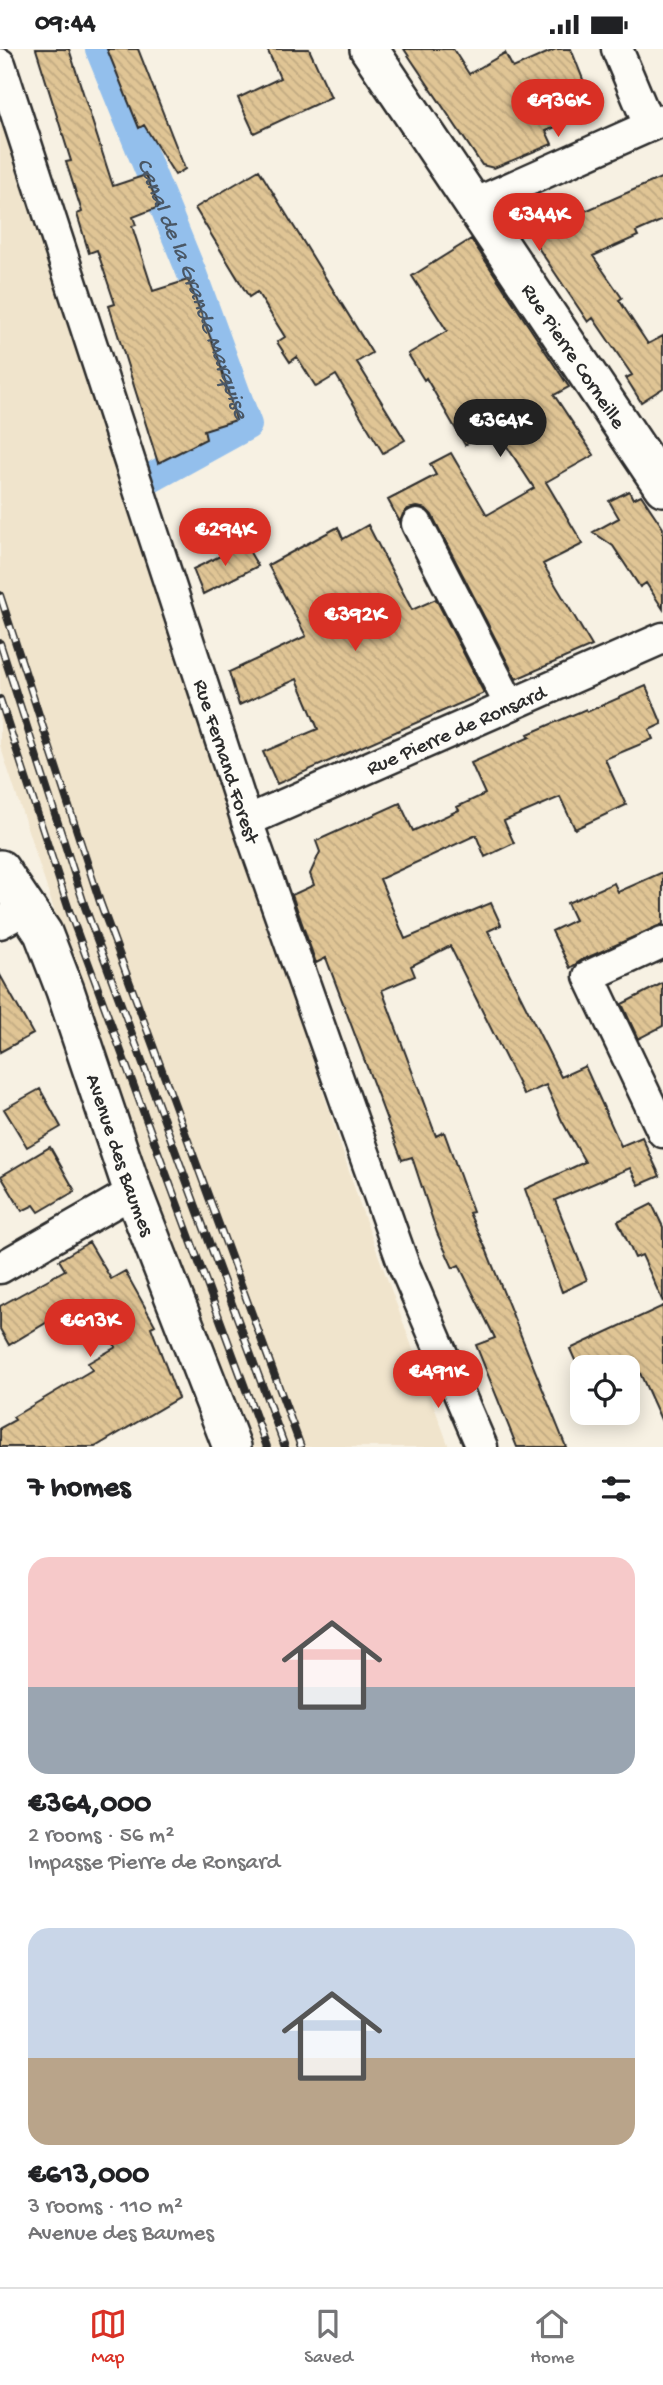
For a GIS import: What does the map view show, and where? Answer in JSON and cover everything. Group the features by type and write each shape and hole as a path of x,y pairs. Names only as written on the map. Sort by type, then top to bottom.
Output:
{"street":[{"name":"Rue Pierre Corneille","path":"369,49 663,487"},
{"path":"472,205 656,123 617,49"},
{"name":"Rue Fernand Forest","path":"0,64 247,821 403,1263 482,1447"},
{"path":"417,524 510,705"},
{"name":"Rue Pierre de Ronsard","path":"247,821 663,638"},
{"name":"Avenue des Baumes","path":"0,869 14,915 43,933 133,1192 232,1447"},
{"path":"663,942 589,976 663,1132"},
{"path":"0,1268 133,1192"}],"shaded area":[{"path":"0,98 361,1208 449,1447 246,1447 61,931 0,745"}],"building":[{"path":"36,49 69,49 113,186 146,175 159,207 133,217 136,225 132,226 153,291 188,280 218,357 236,420 204,430 206,439 158,463 109,306 115,304 97,250 89,253 77,214 82,212 66,162 71,161"},
{"path":"107,49 138,49 185,169 175,175 144,125 139,128"},
{"path":"267,49 309,49 331,97 254,133 238,98 280,78"},
{"path":"404,49 453,49 469,74 505,53 513,68 556,49 571,49 595,110 546,131 552,144 494,168 482,165"},
{"path":"259,170 372,353 357,362 405,440 383,453 336,375 316,387 297,357 290,362 277,342 285,337 257,292 249,297 195,208"},
{"path":"663,177 663,220 636,232 638,236 593,256 622,298 619,300 648,344 663,336 663,388 641,402 626,378 632,375 593,318 588,322 535,243 537,232"},
{"path":"471,239 569,387 554,395 594,455 546,482 583,544 543,564 592,646 516,679 432,515 426,509 417,507 408,509 400,522 388,500 436,475 430,464 451,453 487,515 534,488 495,428 465,445 426,378 424,380 408,354 447,331 412,276"},
{"path":"629,491 633,499 641,495 663,528 663,609 646,583 640,587 613,546 593,532 619,518 609,501"},
{"path":"368,525 412,610 436,599 484,693 277,784 263,752 318,729 297,679 239,705 229,672 306,636 268,565 338,527 343,539"},
{"path":"245,544 258,566 203,594 193,569"},
{"path":"646,686 662,724 649,730 653,739 605,759 626,805 575,829 560,797 504,821 514,843 485,857 476,835 380,879 405,939 491,903 501,925 488,931 561,1077 585,1066 621,1146 642,1137 660,1176 639,1185 630,1168 555,1200 587,1280 562,1292 525,1189 585,1162 546,1085 524,1095 450,946 411,966 415,976 382,990 436,1136 444,1132 473,1212 469,1213 566,1447 517,1447 476,1345 495,1338 459,1265 453,1268 437,1233 412,1157 402,1160 326,958 316,963 292,895 314,885 310,874 320,852 316,841 400,803 413,831 459,810 457,807 485,794 471,763 530,737 528,734"},
{"path":"663,872 663,924 570,968 552,931 575,920 567,903 614,883 618,892"},
{"path":"0,975 33,1034 0,1052"},
{"path":"663,983 663,1026 638,1039 622,1004"},
{"path":"40,1089 61,1127 27,1147 4,1109"},
{"path":"50,1147 75,1191 39,1212 34,1205 22,1211 1,1176"},
{"path":"652,1204 663,1227 663,1302 642,1255 635,1258 618,1221"},
{"path":"89,1242 111,1279 125,1271 155,1325 151,1327 178,1398 95,1447 0,1447 0,1428 15,1420 13,1417 92,1370 88,1363 116,1347 84,1300 9,1345 0,1329 0,1306 65,1270 59,1260"},
{"path":"663,1306 663,1424 640,1373 640,1355 573,1355 570,1349"}],"waterway":[{"name":"Canal de la Grande Marquise","path":"100,49 192,274 247,425 149,479"}],"railway":[{"path":"0,595 100,902 301,1447"},
{"path":"0,643 85,907 285,1447"},
{"path":"0,699 70,913 267,1447"}]}
